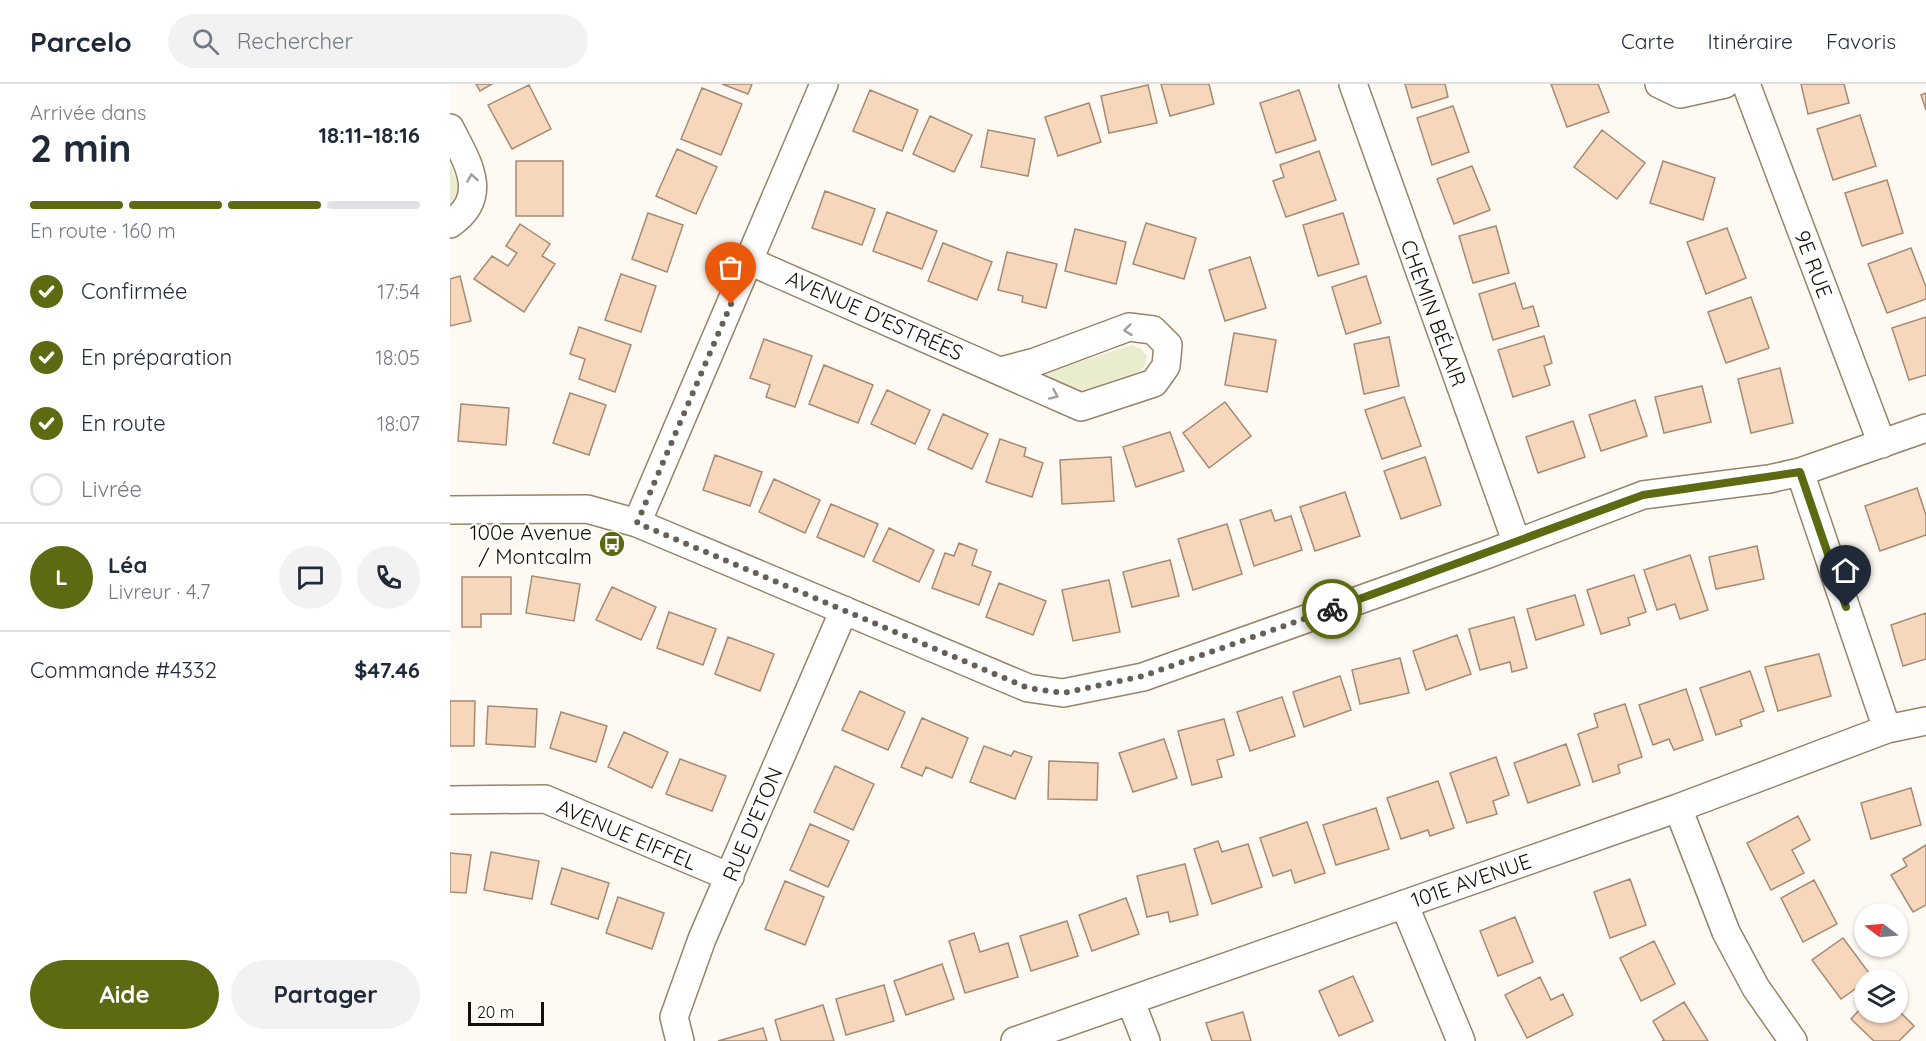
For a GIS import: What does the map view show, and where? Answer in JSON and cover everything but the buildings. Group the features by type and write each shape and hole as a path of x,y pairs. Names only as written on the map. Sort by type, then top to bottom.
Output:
{"street":[{"path":"637,523 824,84"},
{"name":"CHEMIN BÉLAIR","path":"1353,84 1516,541"},
{"path":"1659,84 1680,94 1725,84"},
{"name":"9E RUE","path":"1746,84 1882,444"},
{"path":"450,128 472,172 473,188 469,205 459,218 450,224"},
{"name":"AVENUE D'ESTRÉES","path":"749,261 1081,407 1154,383 1166,366 1168,345 1153,330 1129,327 1035,362 1000,371"},
{"path":"450,510 587,509 637,523 1028,688 1063,693 1143,676 1488,554 1516,541 1643,495 1800,472 1926,428"},
{"path":"1800,472 1887,729"},
{"name":"RUE D'ETON","path":"680,1041 674,1017 702,939 844,610"},
{"name":"101E AVENUE","path":"1016,1041 1678,808 1887,729 1926,721"},
{"name":"AVENUE EIFFEL","path":"450,800 545,799 730,877"},
{"path":"1678,808 1726,932 1756,988 1793,1041"},
{"path":"1404,904 1461,1041"},
{"path":"1131,1002 1146,1041"}],"green space":[{"path":"450,164 459,187 450,207"},
{"path":"1132,345 1141,349 1147,356 1145,365 1140,371 1080,391 1044,376 1044,373"}],"way so far":[{"path":"731,304 637,523 870,619 1028,688 1063,693 1143,676 1332,609"}],"place":[{"name":"100e Avenue / Montcalm","path":"612,544"}],"route":[{"path":"1332,609 1488,554 1516,541 1643,495 1769,479 1800,472 1846,607"}]}
